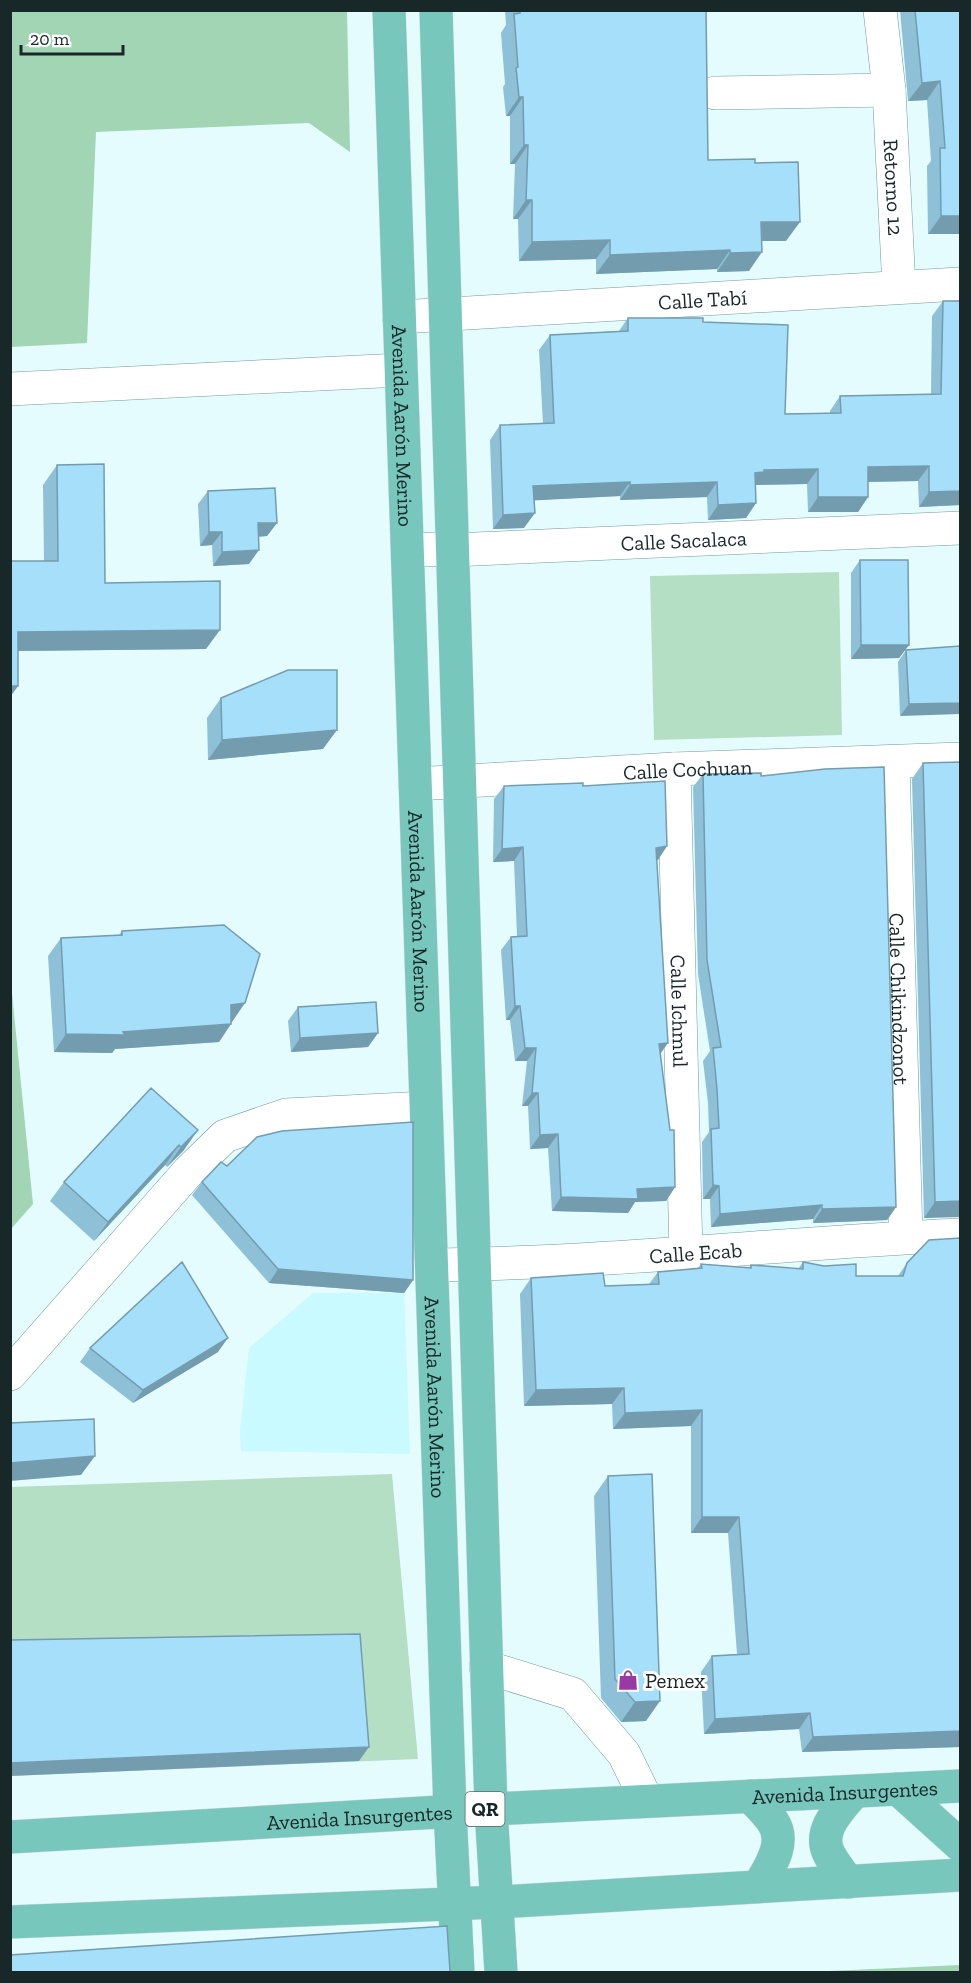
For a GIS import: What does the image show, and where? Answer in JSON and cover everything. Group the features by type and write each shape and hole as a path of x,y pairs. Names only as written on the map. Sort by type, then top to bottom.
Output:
{"main road":[{"name":"Avenida Aarón Merino","path":"389,10 450,1811 458,1972"},
{"name":"Avenida Aarón Merino","path":"436,10 486,1667 491,1809 501,1972"},
{"name":"Avenida Insurgentes","path":"10,1837 450,1811 960,1786"},
{"path":"898,1789 959,1869"},
{"path":"848,1882 828,1852 825,1837 830,1822 854,1792"},
{"path":"751,1796 775,1824 778,1840 776,1857 759,1886"},
{"path":"10,1922 498,1902 848,1882 959,1869"}],"street":[{"name":"Retorno 12","path":"880,10 889,90 899,287"},
{"path":"715,93 889,90"},
{"name":"Calle Tabí","path":"399,317 960,284"},
{"path":"10,389 401,370"},
{"name":"Calle Sacalaca","path":"408,549 452,550 960,528"},
{"name":"Calle Cochuan","path":"415,784 674,769 960,759"},
{"name":"Calle Chikindzonot","path":"893,762 906,1238"},
{"name":"Calle Ichmul","path":"674,769 686,1253"},
{"path":"10,1374 189,1171 225,1136 286,1115 426,1108"},
{"name":"Calle Ecab","path":"432,1265 686,1253 960,1235"},
{"path":"486,1667 573,1694 624,1754 647,1801"}],"shaded area":[{"path":"313,1293 404,1293 410,1454 241,1451 240,1430 249,1348"}],"green space":[{"path":"10,11 347,11 350,152 309,123 96,132 87,343 11,347"},
{"path":"839,572 842,735 654,740 650,576"},
{"path":"11,983 33,1204 10,1229"},
{"path":"392,1474 418,1759 11,1776 10,1487"},
{"path":"960,1965 960,1972 807,1972"}],"building":[{"path":"520,10 706,10 708,160 755,159 755,163 798,162 800,222 761,222 762,252 730,253 730,250 610,255 610,240 532,242 532,200 526,200 528,145 524,145 523,97 519,97 516,68 518,67 514,14 520,13"},
{"path":"915,10 960,10 960,216 941,216 940,148 945,148 940,81 922,83"},
{"path":"943,301 960,301 960,491 929,492 929,466 868,467 868,497 818,497 818,469 764,470 764,472 755,473 756,503 718,505 717,482 630,485 630,482 533,486 535,513 503,515 500,425 554,423 550,335 628,331 628,318 703,318 703,322 788,325 785,414 841,413 840,396 941,394"},
{"path":"104,464 105,583 220,581 220,630 18,632 18,686 10,686 10,561 58,561 57,465"},
{"path":"275,488 277,523 258,523 259,550 222,552 222,532 209,532 208,491"},
{"path":"860,560 908,560 909,645 861,645"},
{"path":"960,646 960,703 909,704 906,650"},
{"path":"288,670 337,670 337,730 222,740 221,698"},
{"path":"960,762 960,1201 935,1202 923,763"},
{"path":"884,767 896,1207 822,1209 822,1205 720,1214 719,1186 713,1185 711,1129 719,1128 713,1048 721,1047 707,960 703,774 761,773 761,776 825,769"},
{"path":"665,781 667,846 656,848 668,1043 659,1044 670,1130 674,1130 675,1187 637,1189 638,1199 561,1197 558,1134 540,1135 538,1093 532,1093 536,1048 525,1048 520,1006 515,1006 511,937 527,936 523,847 502,849 504,786 583,783 583,786"},
{"path":"224,925 260,954 245,1003 231,1005 231,1024 123,1032 125,1035 66,1034 61,938 122,935 122,931"},
{"path":"376,1002 378,1033 300,1038 298,1007"},
{"path":"151,1088 198,1130 181,1147 179,1145 108,1222 64,1182"},
{"path":"413,1122 413,1280 278,1269 202,1182 221,1162 227,1166 257,1137 282,1131"},
{"path":"960,1238 960,1731 813,1737 810,1713 715,1719 712,1656 749,1654 739,1517 702,1517 702,1410 625,1413 624,1388 536,1390 531,1278 603,1273 605,1286 659,1284 658,1272 702,1268 701,1264 803,1269 803,1262 824,1266 856,1264 856,1276 903,1276 907,1263 929,1240"},
{"path":"182,1262 228,1338 143,1390 90,1348"},
{"path":"94,1419 95,1456 10,1463 10,1423"},
{"path":"652,1474 660,1701 635,1702 615,1679 608,1476"},
{"path":"360,1634 369,1747 10,1763 10,1640"},
{"path":"447,1926 450,1972 10,1972 10,1955"}],"place":[{"name":"Pemex","path":"628,1680"}]}
